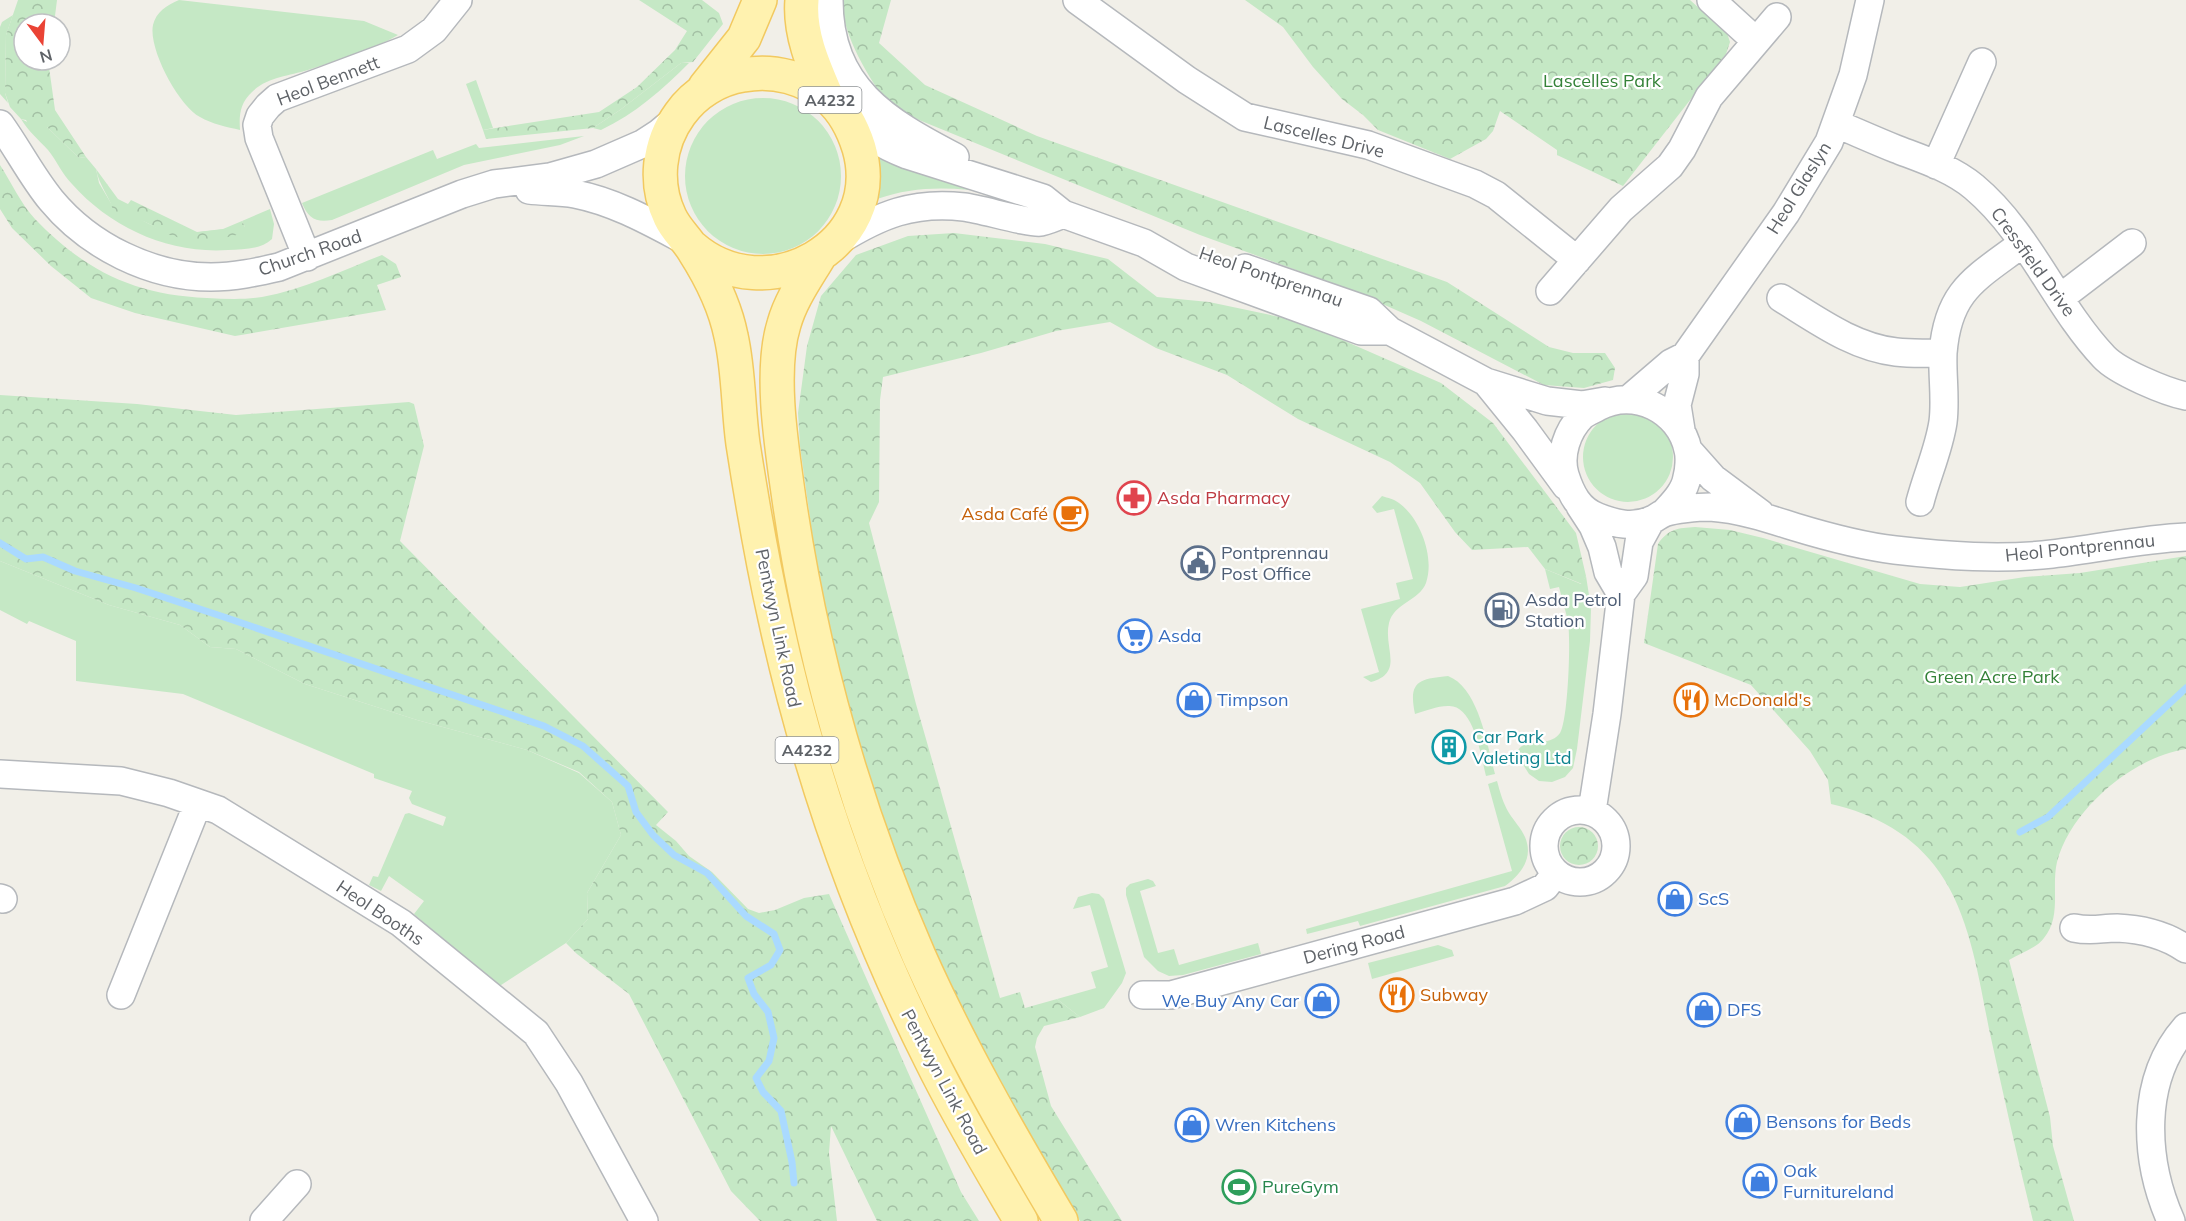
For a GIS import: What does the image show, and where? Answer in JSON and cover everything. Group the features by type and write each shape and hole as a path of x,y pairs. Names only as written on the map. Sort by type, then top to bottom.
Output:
{"main road":[{"name":"Pentwyn Link Road","path":"760,0 744,38 677,118 664,146 660,176 663,196 669,216 690,245 715,289 732,338 743,442 760,546 796,711 823,800 864,911 903,1003 960,1116 1022,1221"},
{"name":"Pentwyn Link Road","path":"802,0 802,21 815,70 857,144 862,176 860,197 852,217 826,250 796,296 783,324 780,345 778,386 781,432 794,535 830,705 875,846 919,956 981,1081 1061,1221"},
{"name":"Pentwyn Link Road","path":"700,93 733,77 752,73 772,73 792,77 811,85 836,106"},
{"name":"Pentwyn Link Road","path":"690,245 705,258 725,268 744,273 764,274 784,272 803,265 826,250"}],"street":[{"name":"Heol Bennett","path":"308,257 259,138 257,125 260,116 268,106 284,95 408,49 434,30 458,0"},
{"path":"829,0 830,20 840,56 848,73 867,101 893,123 1005,184"},
{"name":"Lascelles Drive","path":"1077,0 1187,80 1245,117 1368,146 1475,184 1496,195 1577,260"},
{"path":"1711,0 1756,41"},
{"name":"Heol Glaslyn","path":"1619,400 1671,363 1685,356 1786,213 1819,160 1837,124 1853,75 1870,0"},
{"path":"1550,291 1621,209 1670,166 1682,149 1709,97 1777,17"},
{"path":"1936,165 1982,62"},
{"name":"Heol Pontprennau","path":"836,106 871,138 907,155 1005,184 1043,198 1063,214 1144,243 1190,248 1368,311 1390,331 1486,382 1547,401 1582,405 1619,400"},
{"name":"Church Road","path":"0,124 36,180 65,216 101,244 143,264 181,274 208,277 279,267 462,194 494,184 550,177 596,164 642,144 677,118"},
{"name":"Cressfield Drive","path":"1837,124 1958,175 1973,186 1993,205 2023,243 2104,358 2116,368 2186,396"},
{"path":"494,184 531,191 575,194 594,199 629,212 690,245"},
{"path":"826,250 869,222 911,209 935,206 963,207 1039,222 1063,214"},
{"path":"1920,502 1943,423 1943,353 1953,306 1978,275 2023,243"},
{"path":"2060,298 2132,243"},
{"path":"1781,298 1833,330 1861,343 1895,352 1943,353"},
{"name":"Heol Glaslyn","path":"1685,356 1685,374 1677,405 1685,440"},
{"name":"Heol Pontprennau","path":"1486,382 1525,429 1573,497"},
{"path":"1592,812 1607,714 1621,594 1634,576 1640,542 1658,516 1677,499 1687,479 1685,440 1670,416 1653,404 1619,400 1583,415 1571,431 1564,447 1563,466 1573,497 1593,526 1602,547 1608,572 1621,594"},
{"name":"Heol Pontprennau","path":"1685,440 1713,478 1764,516"},
{"path":"1573,497 1589,514 1618,525 1630,525 1658,516"},
{"name":"Heol Pontprennau","path":"1658,516 1708,507 1764,516 1793,527 1891,550 1963,556 2050,554 2186,537"},
{"name":"Heol Booths","path":"0,774 121,781 169,793 218,810 401,923 536,1033 569,1083 644,1221"},
{"path":"121,995 198,803"},
{"path":"1578,809 1592,812 1602,817 1610,826 1615,838 1614,858 1598,878 1586,882 1573,882 1556,873 1548,864 1545,837 1555,819 1565,812 1578,809"},
{"name":"Dering Road","path":"1143,995 1171,995 1515,901 1545,887 1556,873"},
{"path":"2074,928 2088,931 2115,928 2142,931 2159,935 2186,949"},
{"path":"2171,1221 2156,1179 2150,1140 2151,1118 2160,1073 2169,1050 2186,1027"},
{"path":"264,1221 297,1184"}],"green space":[{"path":"18,0 57,0 56,12 14,12"},
{"path":"179,0 364,21 398,35 354,55 264,83 245,100 240,114 240,130 215,123 192,111 175,89 160,62 155,48 153,25 163,10"},
{"path":"639,0 702,0 719,13 723,24 693,62 681,63 593,128 486,139 483,130 599,112 637,87 675,50 687,31"},
{"path":"843,0 891,0 879,43 925,85 1037,136 1447,282 1549,347 1573,353 1605,353 1615,368 1613,380 1584,388 1544,385 1421,321 1346,288 1200,235 919,120 887,101 872,80 850,39 843,12"},
{"name":"Lascelles Park","path":"1245,0 1690,0 1727,33 1730,42 1726,54 1623,186 1557,155 1557,150 1500,111 1493,131 1486,139 1450,159 1378,130 1342,99 1313,67 1283,27"},
{"path":"12,16 6,35 5,93 8,103 0,94 0,27 2,22"},
{"path":"12,18 12,72 50,72 55,110 86,157 79,158 47,127 38,127 32,131 26,120 21,119 10,107 5,93 6,35"},
{"path":"681,63 689,63 637,109 601,130 593,128 620,110"},
{"path":"476,80 493,128 483,130 466,84"},
{"path":"763,98 793,104 818,121 835,146 841,176 835,206 818,231 793,248 763,254 733,248 708,231 691,206 685,176 691,146 708,121 733,104"},
{"path":"21,119 38,127 47,127 79,158 86,157 96,169 99,183 112,205 171,235 245,227 242,221 270,209 274,224 272,239 251,248 206,250 184,248 142,235 87,200 68,180 48,150"},
{"path":"584,136 560,145 464,165 332,220 321,221 313,218 302,203 433,150 437,159 476,144 479,148"},
{"path":"876,154 994,193 935,188 906,191 877,199"},
{"path":"0,165 30,213 73,253 113,277 157,292 228,299 255,298 308,285 382,255 396,264 401,277 377,285 386,310 235,336 135,313 91,298 51,266 12,228 0,209"},
{"path":"96,169 118,199 128,204 131,200 197,232 223,229 242,221 245,227 244,233 217,239 179,238 141,220 114,214"},
{"path":"954,233 1045,244 1108,259 1157,297 1209,302 1299,321 1441,383 1493,423 1576,533 1586,576 1582,584 1545,569 1528,547 1472,550 1455,532 1420,483 1390,462 1298,419 1227,375 1156,348 1110,322 1056,331 981,353 883,377 880,400 879,502 869,523 916,704 1000,998 1020,992 1025,1008 1057,999 1080,1017 1044,1026 1035,1047 1051,1106 1122,1221 1080,1221 1003,1090 934,953 893,856 854,732 832,647 814,547 800,446 798,413 807,346 821,296 856,255 908,236"},
{"path":"0,395 137,404 236,415 409,402 414,404 424,446 400,541 668,812 656,825 676,841 689,856 712,872 748,909 759,913 775,910 804,898 829,894 961,1192 979,1221 877,1221 831,1126 829,1153 837,1221 760,1221 731,1191 629,994 566,943 588,919 587,893 621,835 612,802 579,772 527,750 417,720 305,684 236,649 210,647 180,625 109,605 0,561"},
{"path":"1628,412 1645,415 1660,425 1670,440 1673,457 1670,474 1660,489 1645,499 1628,502 1611,499 1596,489 1586,474 1583,457 1586,440 1596,425 1611,415"},
{"path":"1382,496 1397,502 1413,518 1424,539 1429,562 1423,589 1396,611 1389,623 1390,666 1381,678 1371,682 1363,677 1379,672 1361,609 1400,599 1396,583 1413,579 1394,509 1377,513 1372,507"},
{"name":"Green Acre Park","path":"1695,527 1730,530 1763,538 1920,584 1960,587 2025,577 2080,573 2186,556 2186,749 2166,754 2126,774 2090,805 2064,842 2057,862 2053,920 2049,929 2037,945 2009,960 2050,1117 2053,1146 2074,1221 2033,1221 1972,948 1959,908 1940,873 1918,848 1892,828 1863,814 1831,804 1828,780 1810,751 1751,685 1644,643 1658,544 1674,530"},
{"path":"0,561 109,605 180,625 210,647 236,649 305,684 417,720 527,750 579,773 612,802 621,835 587,893 588,919 566,943 498,987 414,914 424,901 389,876 381,891 369,885 373,876 378,877 405,814 409,813 443,826 446,817 412,804 409,798 412,791 374,778 374,774 183,694 76,681 76,641 29,621 27,624 0,610"},
{"path":"1545,569 1581,584 1586,576 1591,608 1590,641 1573,768 1565,777 1552,782 1539,781 1529,774 1524,766 1518,766 1517,755 1519,748 1524,745 1547,741 1560,733 1565,713 1569,662 1568,623 1559,587 1550,589"},
{"path":"1448,676 1459,682 1474,705 1485,733 1495,774 1486,776 1475,733 1464,713 1448,706 1415,714 1413,695 1418,684"},
{"path":"1497,781 1505,805 1523,834 1528,852 1521,871 1505,886 1360,926 1358,921 1307,934 1306,929 1512,871 1488,784"},
{"path":"1579,827 1593,832 1598,846 1593,860 1579,865 1565,860 1560,846 1565,832"},
{"path":"1148,879 1156,886 1140,891 1158,953 1174,949 1179,965 1258,943 1261,954 1183,975 1169,976 1158,971 1144,957 1126,895 1126,888 1130,884"},
{"path":"1092,893 1099,894 1104,899 1126,973 1122,983 1104,1008 1080,1017 1057,999 1096,988 1091,972 1108,967 1090,905 1073,909 1078,897"},
{"path":"1438,945 1452,950 1454,956 1372,979 1368,963"}],"waterway":[{"path":"0,543 26,559 43,557 75,571 227,618 544,726 583,746 628,786 636,812 653,835 674,855 707,873 746,916 774,934 780,950 771,965 748,978 754,994 768,1012 774,1038 769,1061 756,1078 763,1092 781,1111 794,1183"},
{"path":"2020,832 2048,817 2186,688"}],"place":[{"name":"Asda Pharmacy","path":"1134,498"},
{"name":"Asda Café","path":"1071,514"},
{"name":"Pontprennau Post Office","path":"1198,563"},
{"name":"Asda Petrol Station","path":"1502,610"},
{"name":"Asda","path":"1135,636"},
{"name":"Timpson","path":"1194,700"},
{"name":"McDonald's","path":"1691,700"},
{"name":"Car Park Valeting Ltd","path":"1449,747"},
{"name":"ScS","path":"1675,899"},
{"name":"Subway","path":"1397,995"},
{"name":"We Buy Any Car","path":"1322,1001"},
{"name":"DFS","path":"1704,1010"},
{"name":"Bensons for Beds","path":"1743,1122"},
{"name":"Wren Kitchens","path":"1192,1125"},
{"name":"Oak Furnitureland","path":"1760,1181"},
{"name":"PureGym","path":"1239,1187"}]}
